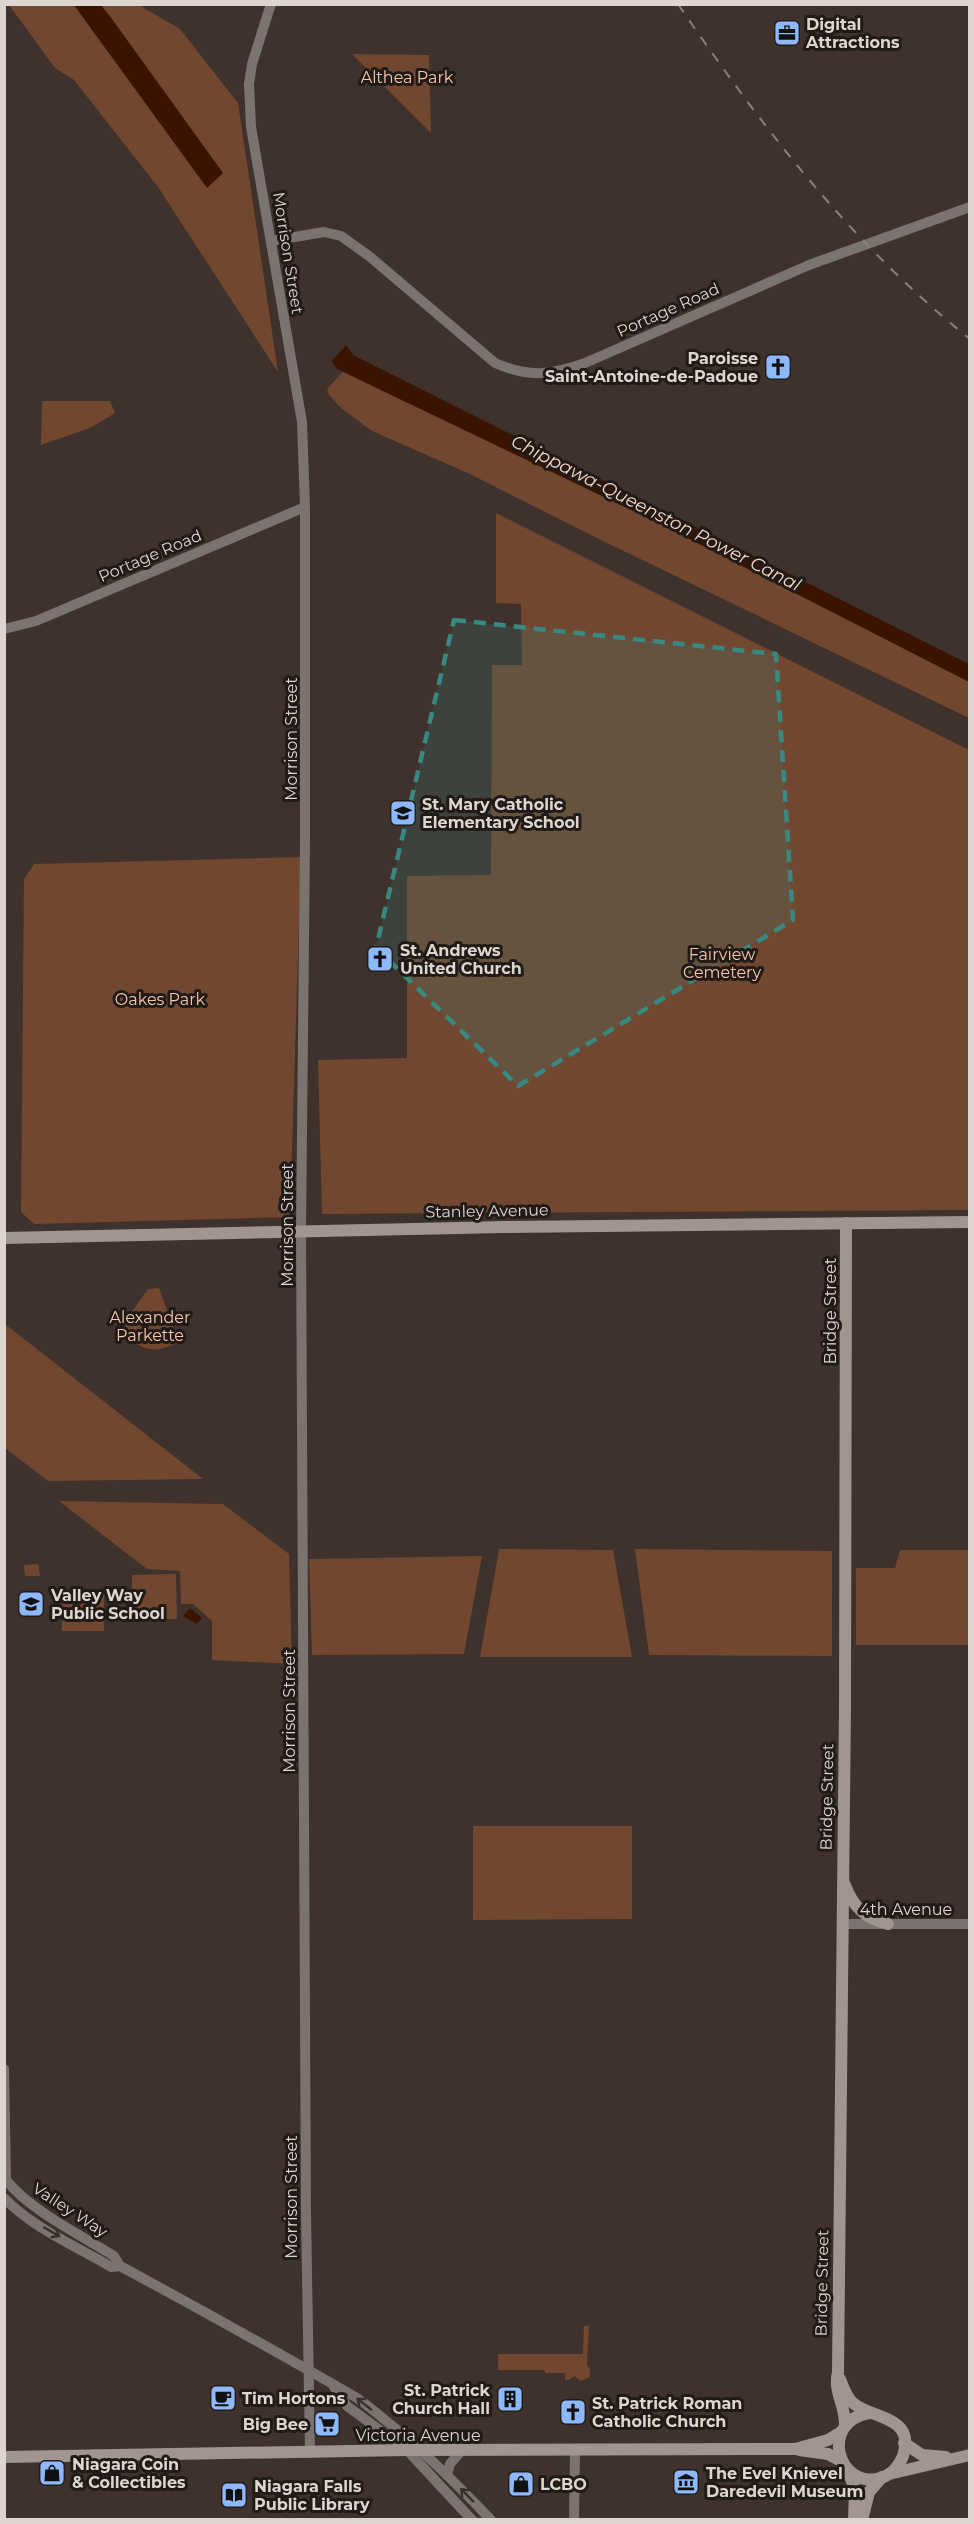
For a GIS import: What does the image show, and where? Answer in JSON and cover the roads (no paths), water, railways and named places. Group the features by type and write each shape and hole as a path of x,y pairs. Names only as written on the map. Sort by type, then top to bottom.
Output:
{"main road":[{"name":"Stanley Avenue","path":"4,1238 301,1231 969,1222"},
{"name":"Bridge Street","path":"843,2429 845,2410 836,2388 838,2372 846,1544 846,1223"},
{"path":"842,1878 857,1908 869,1919 888,1924"},
{"name":"Bridge Street","path":"838,2372 849,2399 869,2413"},
{"path":"854,2520 855,2490 838,2447 843,2429 856,2417 869,2413 888,2417 897,2425 904,2443 901,2462 869,2492 862,2520"},
{"name":"Victoria Avenue","path":"795,2449 828,2440 843,2429"},
{"path":"904,2443 922,2455 956,2458"},
{"name":"Victoria Avenue","path":"4,2457 407,2450 795,2449 828,2454 845,2466"},
{"path":"845,2466 864,2478 885,2476 969,2455"}],"street":[{"name":"Morrison Street","path":"271,4 252,64 249,84 251,127 302,422 305,507 305,842 301,1231 310,2453"},
{"name":"Portage Road","path":"271,242 324,232 341,236 369,255 495,363 516,372 543,374 564,371 585,363 809,265 969,207"},
{"name":"Portage Road","path":"4,629 36,621 305,507"},
{"name":"4th Avenue","path":"842,1924 969,1924"},
{"name":"Valley Way","path":"4,2069 6,2180 16,2193 114,2256 120,2266 308,2369 333,2386 353,2395 424,2451 491,2520"},
{"name":"Valley Way","path":"4,2198 33,2221 111,2267 120,2266"},
{"name":"Valley Way","path":"333,2386 347,2406 407,2450 472,2520"},
{"path":"574,2520 575,2450"},
{"path":"447,2475 450,2463 460,2451"}],"water":[{"path":"74,5 101,5 112,19 223,173 207,188"},
{"name":"Chippawa-Queenston Power Canal","path":"346,345 353,355 969,664 969,682 658,523 337,369 332,361"},
{"path":"190,1608 202,1618 197,1624 183,1616"}],"railway":[{"path":"678,4 776,140 848,225 927,303 970,339"}],"place":[{"name":"Digital Attractions","path":"787,33"},
{"name":"Paroisse Saint-Antoine-de-Padoue","path":"778,367"},
{"name":"St. Mary Catholic Elementary School","path":"403,813"},
{"name":"St. Andrews United Church","path":"380,959"},
{"name":"Valley Way Public School","path":"31,1604"},
{"name":"Tim Hortons","path":"223,2398"},
{"name":"St. Patrick Church Hall","path":"510,2399"},
{"name":"St. Patrick Roman Catholic Church","path":"573,2412"},
{"name":"Big Bee","path":"327,2424"},
{"name":"Niagara Coin & Collectibles","path":"52,2473"},
{"name":"The Evel Knievel Daredevil Museum","path":"686,2482"},
{"name":"LCBO","path":"521,2484"},
{"name":"Niagara Falls Public Library","path":"234,2495"}],"park label":[{"name":"Althea Park","path":"407,77"},
{"name":"Fairview Cemetery","path":"722,963"},
{"name":"Oakes Park","path":"160,999"},
{"name":"Alexander Parkette","path":"150,1326"}]}
